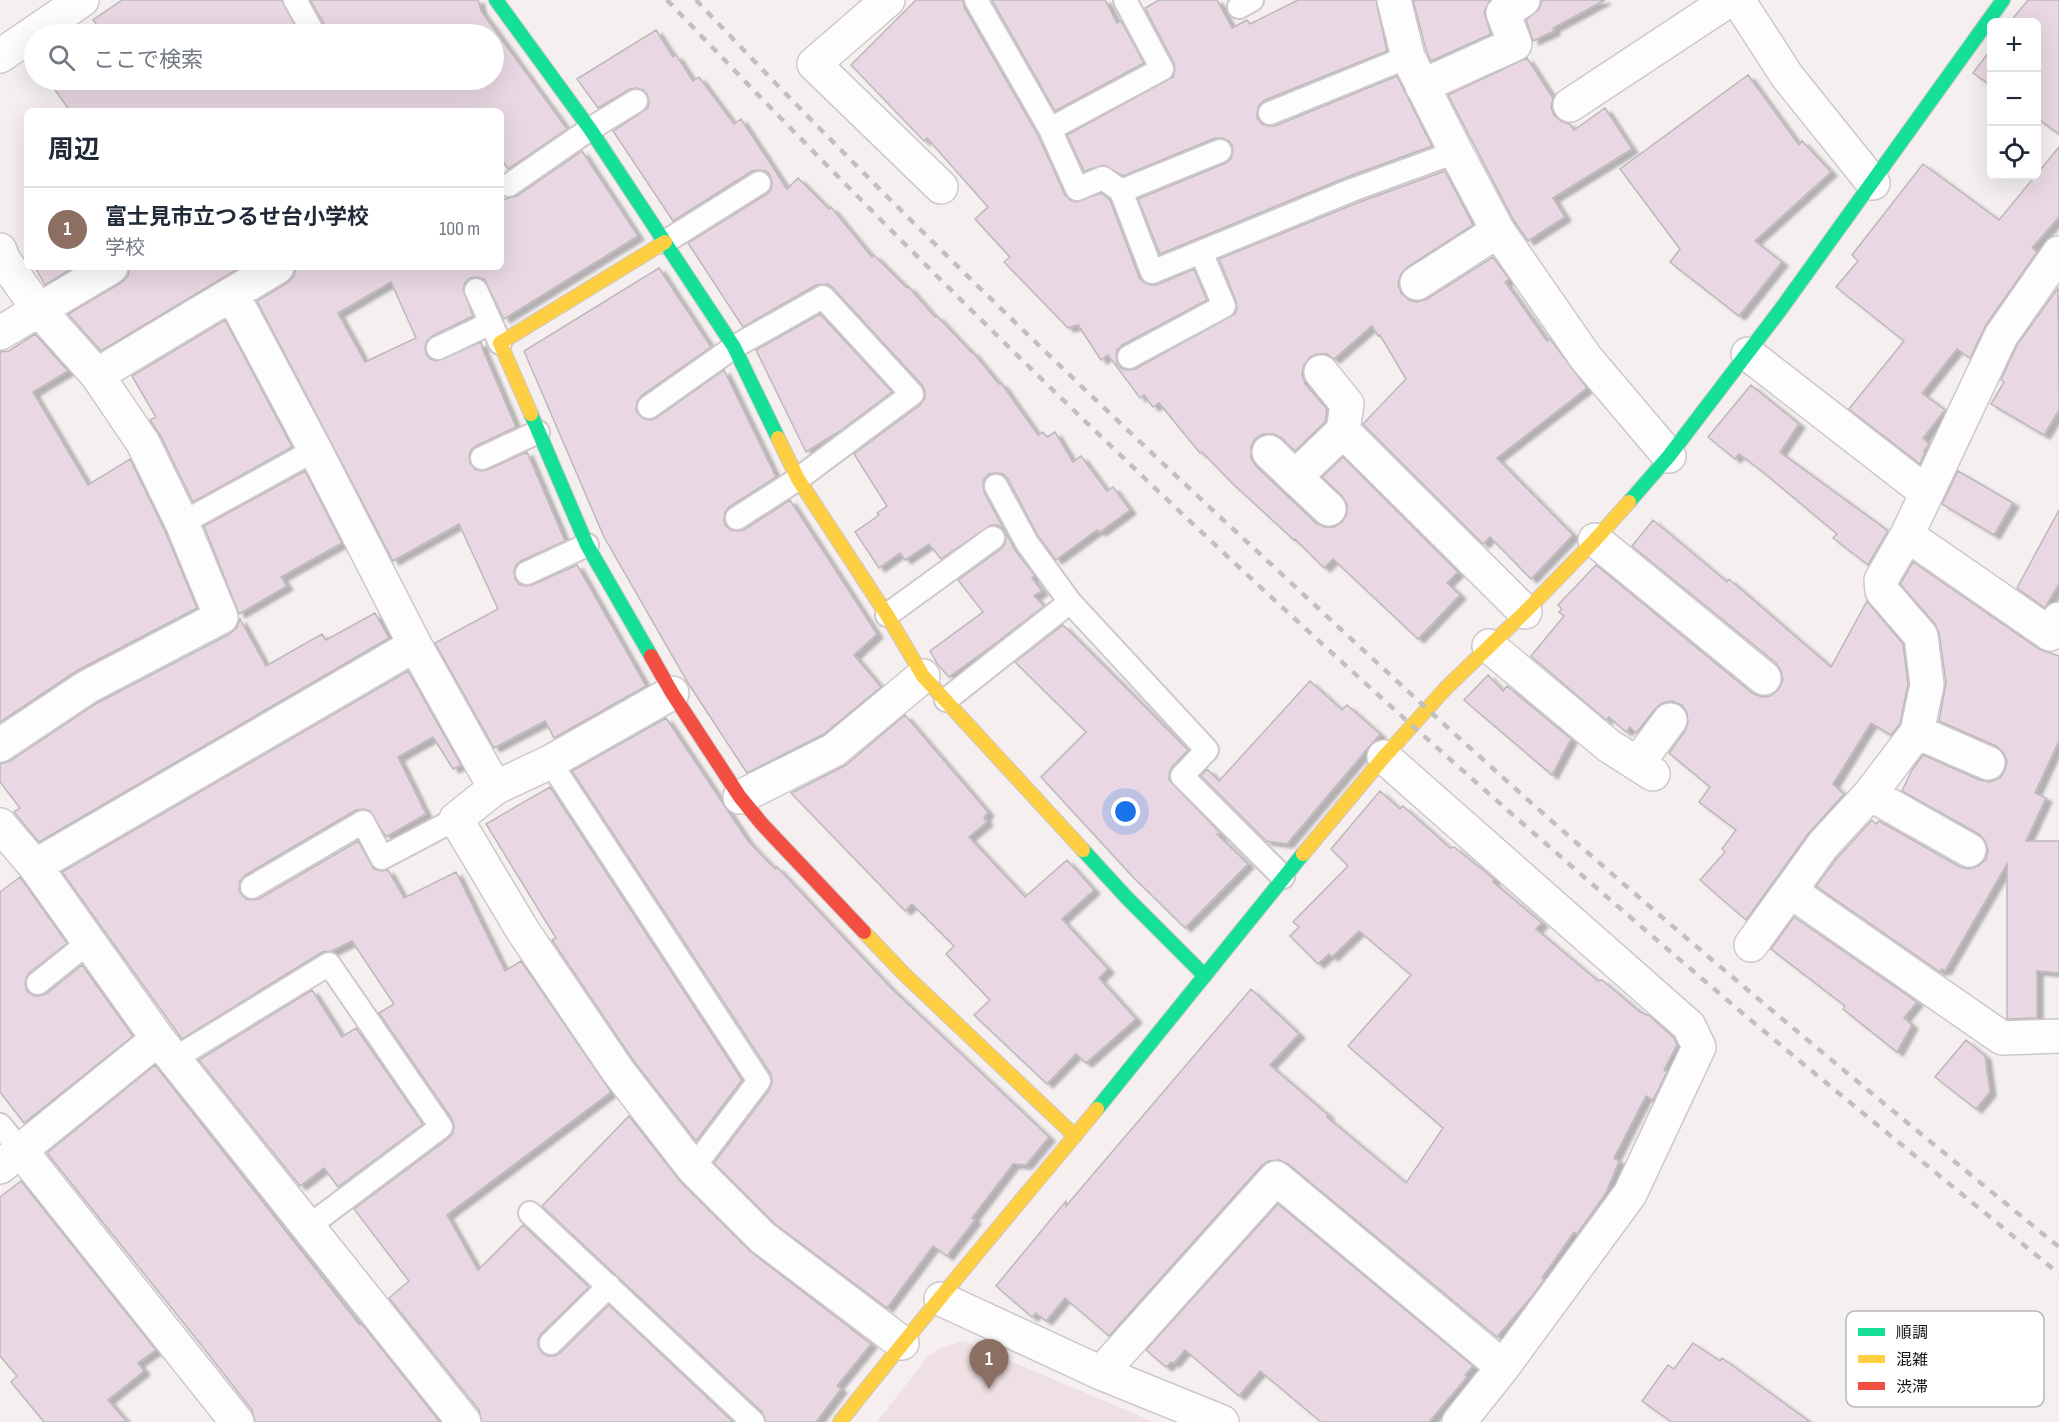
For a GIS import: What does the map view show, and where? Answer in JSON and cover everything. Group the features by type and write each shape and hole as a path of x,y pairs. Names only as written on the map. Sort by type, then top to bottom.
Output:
{"street":[{"path":"47,24 82,0"},
{"path":"496,0 590,129 734,347 798,479 887,615 923,676 1128,899 1205,976"},
{"path":"888,0 814,64 941,187"},
{"path":"1395,0 1415,71 1498,231 1586,358 1669,456"},
{"path":"1415,71 1515,45 1503,13 1523,0"},
{"path":"1570,105 1729,0"},
{"path":"1738,0 1787,76 1873,183"},
{"path":"840,1422 902,1342 941,1299 1283,877 1384,757 1446,687 1525,612 1595,540 1669,456 1748,354 1873,183 1985,39 2003,0"},
{"path":"0,56 24,40"},
{"path":"1418,283 1498,231"},
{"path":"665,242 495,333 587,545 672,693 740,797 762,824 904,975 1075,1136"},
{"path":"0,250 3,259 38,309 97,375 143,443 182,523 221,617 87,687 0,745"},
{"path":"1751,945 1823,845 1870,794 1917,732 1926,685 1921,636 1882,591 1881,580 1907,535 2001,336 2056,261"},
{"path":"0,333 106,270"},
{"path":"97,375 272,270"},
{"path":"232,294 415,645 495,788"},
{"path":"1748,354 1926,493"},
{"path":"1295,477 1343,431 1347,404 1321,372"},
{"path":"1343,431 1525,612"},
{"path":"1269,452 1329,509"},
{"path":"1907,535 2050,634 2059,619"},
{"path":"1595,540 1764,678"},
{"path":"35,866 415,645"},
{"path":"1489,646 1609,746 1645,769 1670,720"},
{"path":"740,797 834,750 923,676"},
{"path":"672,693 550,762 495,788 456,819 529,941 618,1071 693,1168 764,1238 902,1342"},
{"path":"1917,732 1988,763"},
{"path":"1384,757 1689,1026 1699,1047 1630,1194 1503,1367 1459,1422"},
{"path":"1870,794 1969,850"},
{"path":"0,825 35,866 166,1049 464,1422"},
{"path":"1790,891 2002,1038 2059,1036"},
{"path":"166,1049 10,1159 237,1422"},
{"path":"1101,1373 1276,1179 1503,1367"},
{"path":"941,1299 1101,1373 1222,1422"}],"lane":[{"path":"295,0 308,24"},
{"path":"976,0 1050,129 1077,189 1103,178 1121,191 1152,272 1352,190 1456,152"},
{"path":"1050,129 1162,69 1125,0"},
{"path":"1270,113 1415,71"},
{"path":"509,185 590,129 636,101"},
{"path":"1121,191 1220,151"},
{"path":"665,242 759,183"},
{"path":"1129,357 1224,306 1201,252"},
{"path":"438,348 495,333 476,290"},
{"path":"650,408 734,347 823,297 912,394 798,479 737,518"},
{"path":"482,458 538,432"},
{"path":"182,523 315,450"},
{"path":"996,486 1027,543 1070,602 1207,750 1182,776 1283,877"},
{"path":"887,615 993,538"},
{"path":"527,573 587,545"},
{"path":"946,700 1070,602"},
{"path":"550,762 759,1081 693,1168"},
{"path":"252,887 363,822 382,858 456,819"},
{"path":"38,983 89,942"},
{"path":"166,1049 329,964 441,1126 309,1226"},
{"path":"0,1125 10,1159"},
{"path":"530,1213 753,1422"},
{"path":"551,1342 609,1286"}],"shaded area":[{"path":"963,1341 1154,1422 877,1422 928,1356 941,1348"}],"building":[{"path":"122,0 282,0 294,24 96,24 93,20"},
{"path":"310,0 478,0 481,11 490,24 324,24"},
{"path":"916,0 963,0 964,7 1038,135 1065,195 1076,202 1101,193 1110,200 1139,277 1143,282 1157,285 1194,269 1207,300 1122,345 1117,350 1116,357 1117,364 1122,369 1135,369 1235,314 1236,301 1219,259 1357,203 1445,171 1473,225 1406,268 1398,283 1401,293 1409,300 1417,302 1427,299 1493,257 1509,279 1505,282 1547,341 1550,339 1587,388 1497,458 1573,535 1531,579 1490,537 1483,544 1363,424 1406,379 1380,335 1378,336 1372,326 1334,359 1327,354 1317,354 1310,357 1304,365 1302,374 1305,384 1327,409 1325,422 1295,451 1282,438 1274,434 1263,434 1255,439 1251,447 1251,458 1256,466 1316,523 1325,527 1334,527 1342,522 1347,514 1347,504 1322,477 1343,457 1458,572 1447,583 1460,595 1418,639 1333,559 1324,568 1202,452 1200,453 1159,403 1153,407 1144,395 1140,398 1108,355 1101,360 1078,325 1068,328 1004,262 1010,257 975,219 988,207 927,138 924,141 851,65"},
{"path":"992,0 1105,0 1117,23 1121,21 1144,63 1055,111"},
{"path":"1159,0 1217,0 1232,28 1247,20 1250,24 1298,0 1376,0 1387,51 1265,100 1259,105 1257,118 1262,124 1275,126 1397,76 1432,146 1347,177 1160,254 1138,199 1226,163 1231,159 1233,152 1229,141 1215,138 1123,176 1104,165 1084,171 1067,135 1173,77 1174,63 1145,8"},
{"path":"1413,0 1490,0 1484,12 1491,34 1431,61"},
{"path":"1542,0 1605,0 1533,41 1526,20 1539,9"},
{"path":"2028,0 2059,0 2059,134 2041,121 2041,18 2013,18"},
{"path":"656,30 673,57 676,55 693,81 699,77 734,124 741,119 787,189 798,178 829,209 831,207 872,257 874,255 907,288 908,286 935,317 937,316 972,351 999,384 1001,383 1038,435 1043,432 1047,437 1055,432 1073,462 1081,456 1107,491 1113,487 1130,510 1100,532 1097,530 1056,560 1038,536 1008,479 1003,474 989,474 984,479 984,492 1015,550 1035,576 1032,578 1042,591 1034,596 1044,606 949,677 938,665 930,651 983,612 958,580 1001,549 1005,544 1004,531 998,525 991,525 941,559 929,544 905,560 900,553 879,568 855,532 879,515 877,513 887,506 854,454 920,405 925,398 925,391 922,385 828,284 816,285 743,327 688,243 767,194 771,190 770,175 766,171 752,171 673,221 613,131 648,108 647,94 643,90 630,89 598,108 577,79"},
{"path":"504,43 567,129 508,169 504,163 504,108 68,108 55,90 504,90"},
{"path":"1987,55 1987,83 1973,73"},
{"path":"1527,58 1553,98 1551,107 1554,115 1570,124 1574,130 1605,108 1632,149 1553,198 1565,217 1528,241 1514,221 1448,95"},
{"path":"1748,75 1799,145 1802,141 1831,172 1755,241 1782,262 1739,316 1670,262 1680,249 1620,169"},
{"path":"2059,147 2059,217 2032,248 2037,252 1986,325 1970,358 1957,349 1922,393 1945,410 1923,438 1929,444 1920,464 1849,409 1904,341 1836,287 1858,261 1852,255 1923,164 1999,220 2032,180 2041,180 2041,169"},
{"path":"582,151 638,236 504,319 484,279 470,278 463,289 473,316 432,336 425,347 430,359 437,361 481,342 516,427 476,446 471,450 470,463 475,469 487,470 527,452 565,541 521,561 516,565 514,571 515,579 519,584 532,585 577,565 646,686 554,738 545,721 494,748 435,643 498,609 459,524 393,561 257,301 287,283 294,276 295,270 504,270 504,199 517,196","holes":["391,282 416,338 365,362 338,313"]},
{"path":"659,268 711,347 641,396 637,402 638,414 644,419 656,418 724,370 776,477 729,507 725,512 725,525 731,530 744,530 790,500 877,634 854,655 881,687 824,734 747,773 688,683 604,537 524,351"},
{"path":"37,270 69,270 45,285"},
{"path":"129,270 236,270 101,351 68,314 121,283 128,276"},
{"path":"2058,288 2059,410 2044,435 1991,404 2004,382 2001,380 2017,345"},
{"path":"820,314 892,392 840,431 806,452 756,350"},
{"path":"225,320 292,447 193,502 160,435 150,420 156,417 132,376"},
{"path":"35,334 68,371 33,392 88,485 130,459 165,531 197,608 78,670 0,722 0,352 9,351"},
{"path":"1751,385 1799,424 1780,452 1888,531 1868,565 1833,538 1837,534 1763,472 1739,454 1735,459 1708,437"},
{"path":"305,471 342,543 281,577 287,586 239,614 204,526"},
{"path":"1958,471 2013,503 1994,535 1942,504"},
{"path":"2059,510 2059,584 2045,608 2017,588"},
{"path":"1653,520 1727,582 1729,579 1831,667 1867,601 1903,644 1908,684 1900,724 1891,735 1871,723 1833,784 1844,794 1808,834 1746,920 1700,880 1725,852 1722,849 1736,830 1699,802 1710,787 1669,753 1688,723 1687,713 1682,705 1672,701 1662,703 1636,733 1630,727 1626,732 1609,717 1606,720 1531,656 1564,616 1559,612 1562,609 1558,605 1596,565 1752,693 1762,697 1770,696 1778,690 1783,680 1776,663 1632,546"},
{"path":"1913,562 2039,649 2059,656 2059,741 2035,793 2046,798 2026,841 2059,841 2059,973 2037,971 2037,1018 2007,1019 2007,864 1945,971 1942,969 1940,972 1816,886 1838,857 1872,820 1876,824 1879,821 1960,867 1969,869 1978,866 1986,859 1988,850 1979,834 1902,791 1912,770 1923,755 1980,780 1990,782 2000,778 2007,761 2003,752 1996,746 1939,721 1946,683 1939,633 1935,624 1900,584"},
{"path":"375,613 389,638 39,842 14,812 20,808 0,782 0,764 10,761 97,703 230,634 237,627 240,619 266,666 322,634 326,640"},
{"path":"1063,625 1188,750 1172,767 1169,780 1222,835 1217,834 1248,864 1185,928 1133,877 1041,777 1086,732 1015,662"},
{"path":"408,671 461,765 453,769 433,737 398,757 426,814 386,837 370,811 356,810 245,875 240,881 240,893 246,899 259,899 358,841 374,869 388,870 404,898 456,872 505,971 521,961 611,1092 447,1215 478,1270 523,1225 589,1287 541,1334 538,1346 542,1353 555,1356 560,1353 609,1305 733,1422 482,1422 479,1410 389,1298 409,1281 354,1209 449,1138 454,1126 452,1119 379,1013 394,1004 352,941 332,951 322,952 182,1039 62,872"},
{"path":"1488,675 1503,691 1507,686 1571,739 1552,775 1464,700"},
{"path":"1310,681 1342,710 1347,705 1380,734 1287,844 1266,841 1201,776 1207,769 1219,781"},
{"path":"905,715 988,812 984,818 987,822 969,837 1025,897 1067,860 1094,890 1062,919 1108,969 1099,978 1136,1019 1086,1063 1076,1054 1047,1084 974,1015 990,1000 946,954 954,946 912,904 905,911 791,793 846,765"},
{"path":"666,718 748,841 775,869 777,867 891,988 1049,1137 1026,1165 1013,1164 972,1218 975,1220 947,1256 933,1246 887,1308 775,1224 714,1163 770,1089 771,1074 572,771"},
{"path":"550,787 742,1080 696,1141 633,1060 552,940 556,938 486,824"},
{"path":"1380,791 1400,809 1403,806 1450,848 1454,847 1494,879 1493,882 1542,923 1536,929 1598,981 1602,980 1640,1012 1650,1016 1674,1038 1677,1045 1664,1070 1667,1072 1653,1100 1646,1096 1614,1158 1619,1161 1606,1193 1577,1234 1574,1232 1533,1295 1497,1337 1288,1164 1279,1160 1269,1161 1262,1165 1109,1336 1065,1298 1046,1321 1036,1313 1032,1317 996,1286 1066,1201 1066,1206 1251,989 1299,1034 1270,1065 1328,1115 1327,1117 1406,1183 1443,1128 1348,1046 1411,975 1359,931 1332,957 1329,954 1318,964 1290,936 1299,927 1293,922 1348,866 1331,849"},
{"path":"20,877 67,943 29,973 25,984 27,991 34,996 46,994 82,965 133,1036 24,1123 0,1092 0,892"},
{"path":"1794,917 1917,1002 1904,1018 1912,1025 1897,1052 1843,1009 1845,1006 1771,949"},
{"path":"312,990 342,1037 356,1028 423,1124 338,1187 324,1168 300,1186 199,1060"},
{"path":"1966,1040 1985,1056 1990,1092 1976,1109 1935,1077"},
{"path":"155,1065 359,1324 361,1323 440,1422 255,1422 252,1410 47,1153"},
{"path":"629,1116 680,1181 750,1251 871,1344 837,1386 841,1389 816,1422 766,1422 762,1412 542,1206"},
{"path":"21,1181 156,1350 138,1363 144,1371 108,1400 127,1422 44,1422 11,1382 17,1376 0,1356 0,1197"},
{"path":"1278,1204 1473,1366 1465,1375 1467,1377 1429,1422 1321,1422 1260,1371 1239,1396 1185,1350 1174,1363 1171,1362 1166,1367 1146,1350"},
{"path":"1693,1343 1720,1361 1722,1358 1810,1422 1672,1422 1642,1401 1668,1365 1674,1369"}],"railway":[{"path":"667,0 757,94 1034,372 1318,640 1500,804 1672,953 2059,1274"},
{"path":"696,0 836,145 980,288 1125,428 1413,696 1554,823 1741,985 2059,1247"}],"traffic: fast":[{"path":"496,0 590,129 734,347 778,438"},
{"path":"1629,502 1669,456 1781,309 2003,0"},
{"path":"531,414 587,545 651,656"},
{"path":"1083,850 1205,976"},
{"path":"1097,1109 1303,854"}],"traffic: slow":[{"path":"531,414 500,343 665,242"},
{"path":"778,438 798,479 887,615 923,676 1083,850"},
{"path":"1303,854 1384,757 1446,688 1525,612 1629,502"},
{"path":"864,932 904,974 1075,1136"},
{"path":"840,1422 1097,1109"}],"traffic: jam":[{"path":"651,656 672,693 740,797 762,824 864,932"}],"place":[{"name":"富士見市立つるせ台小学校","path":"989,1389"}]}
